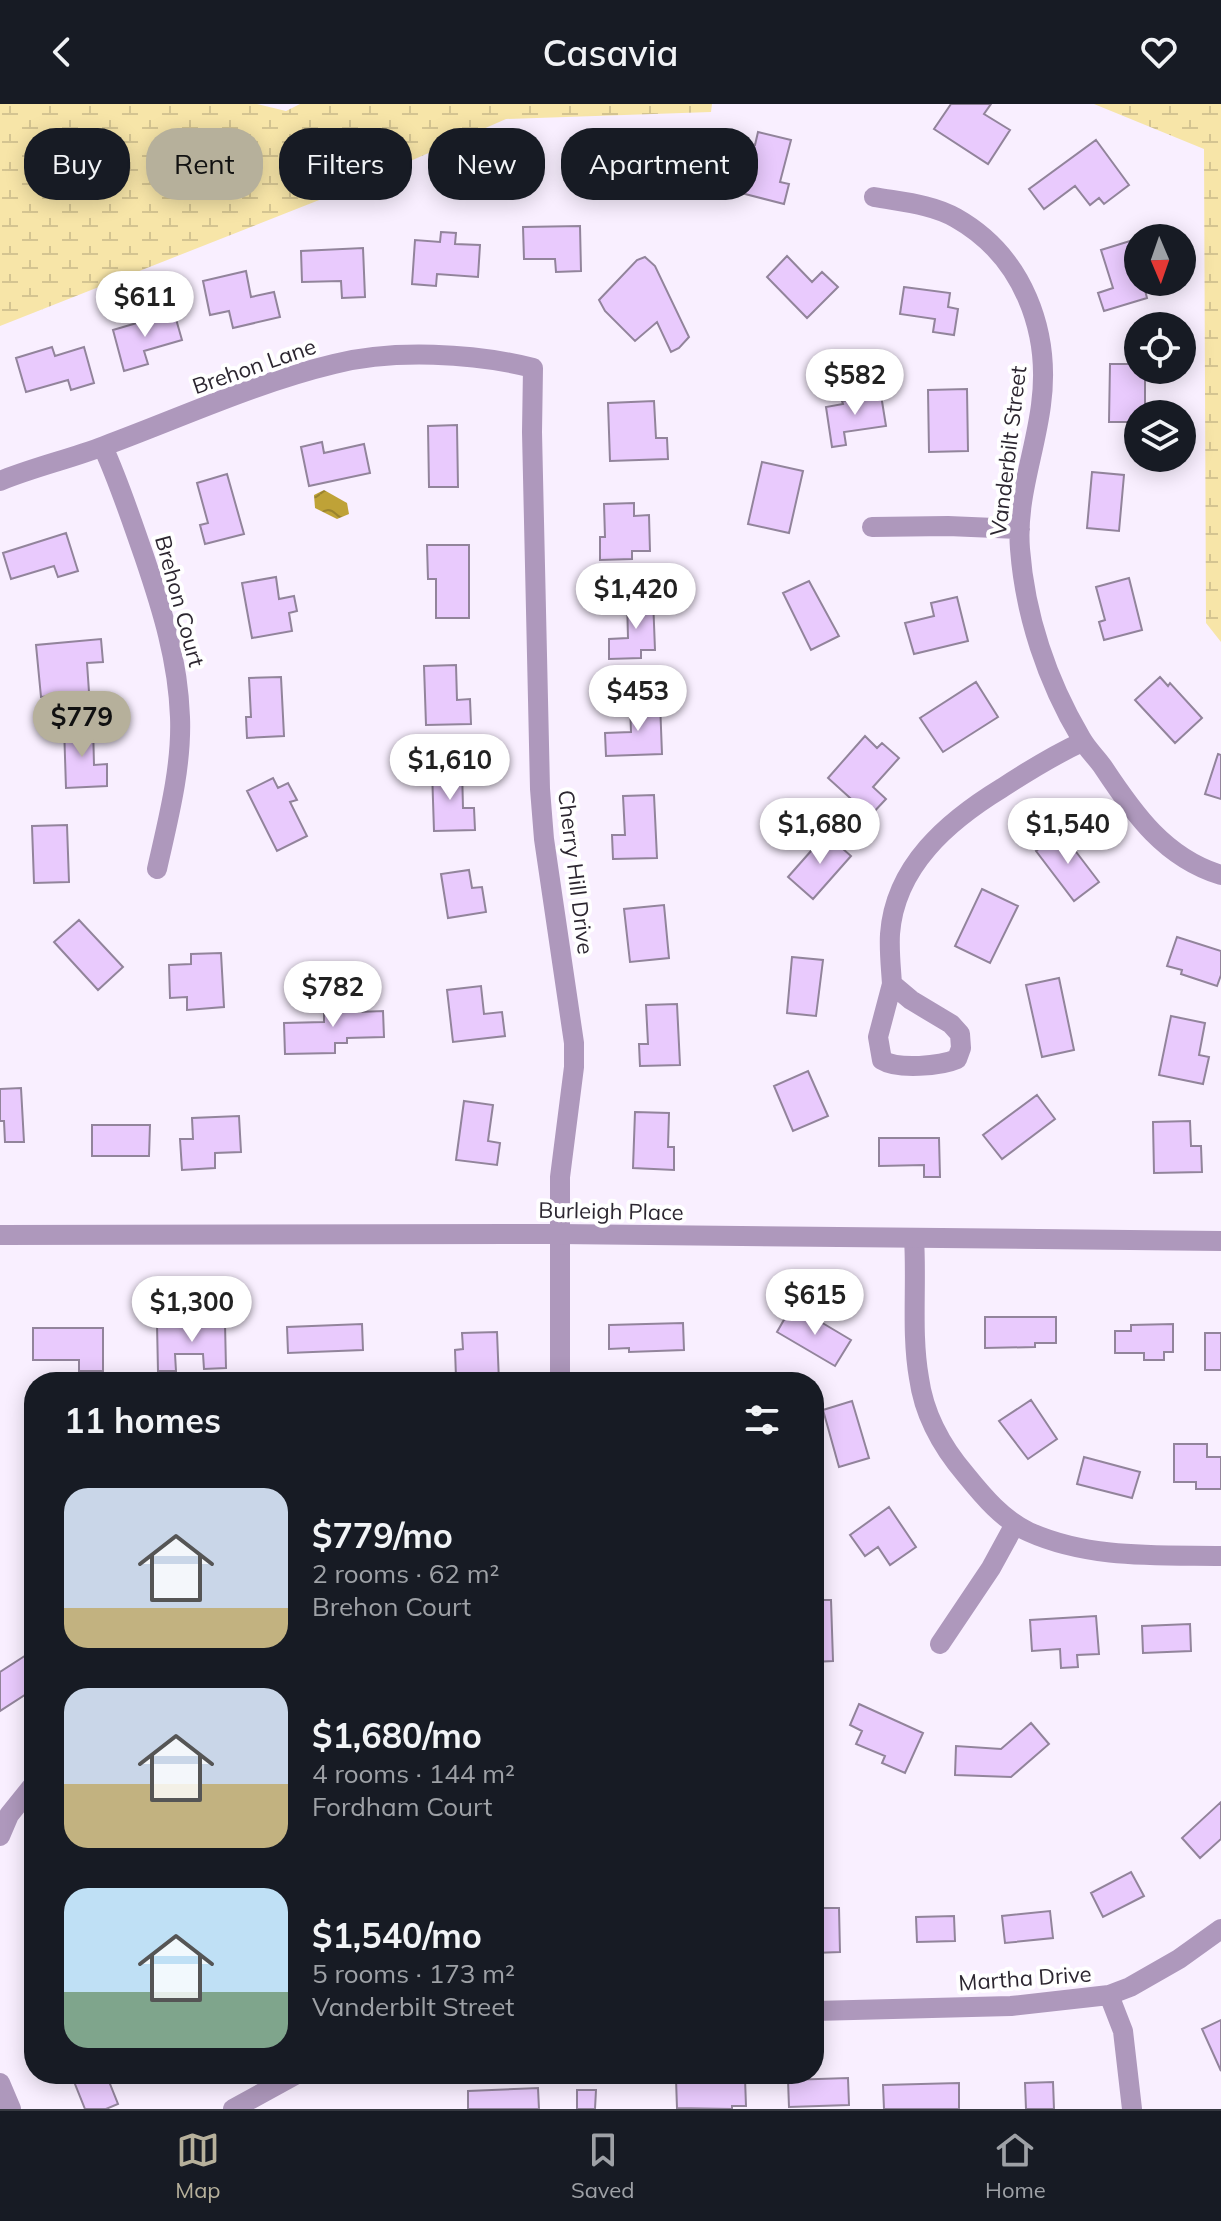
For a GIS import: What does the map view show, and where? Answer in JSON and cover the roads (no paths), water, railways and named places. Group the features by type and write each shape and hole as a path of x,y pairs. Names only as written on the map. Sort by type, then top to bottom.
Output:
{"street":[{"name":"Vanderbilt Street","path":"874,197 926,206 955,217 982,236 1016,273 1027,294 1042,340 1044,365 1041,408 1023,486 1020,529 1023,577 1040,651 1082,742 1156,838 1199,868 1221,875"},
{"name":"Brehon Lane","path":"0,481 336,363 401,356 511,362 533,368"},
{"name":"Cherry Hill Drive","path":"533,368 540,789 544,839 574,1043 574,1067 560,1177 560,1372"},
{"name":"Brehon Court","path":"103,447 161,607 176,669 181,719 179,752 157,869"},
{"path":"872,527 1020,529"},
{"path":"892,984 911,1000 951,1024 960,1034 961,1048 957,1059 945,1064 901,1065 882,1060 878,1037 892,984 890,934 895,907 905,883 933,840 977,803 1060,752 1082,742"},
{"name":"Burleigh Place","path":"0,1235 558,1234 1221,1241"},
{"path":"914,1238 919,1380 933,1428 950,1457 981,1493 1028,1532 1098,1551 1221,1556"},
{"path":"940,1644 991,1568 1015,1524"},
{"path":"0,1836 9,1815 24,1796"},
{"name":"Martha Drive","path":"824,2011 1011,2006 1109,1995 1130,1987 1179,1959 1221,1929"},
{"path":"1109,1995 1123,2031 1132,2109"},
{"path":"0,2083 11,2109"},
{"path":"233,2109 279,2084"}],"water":[{"path":"324,490 347,503 349,514 337,519 315,508 314,495"}]}
